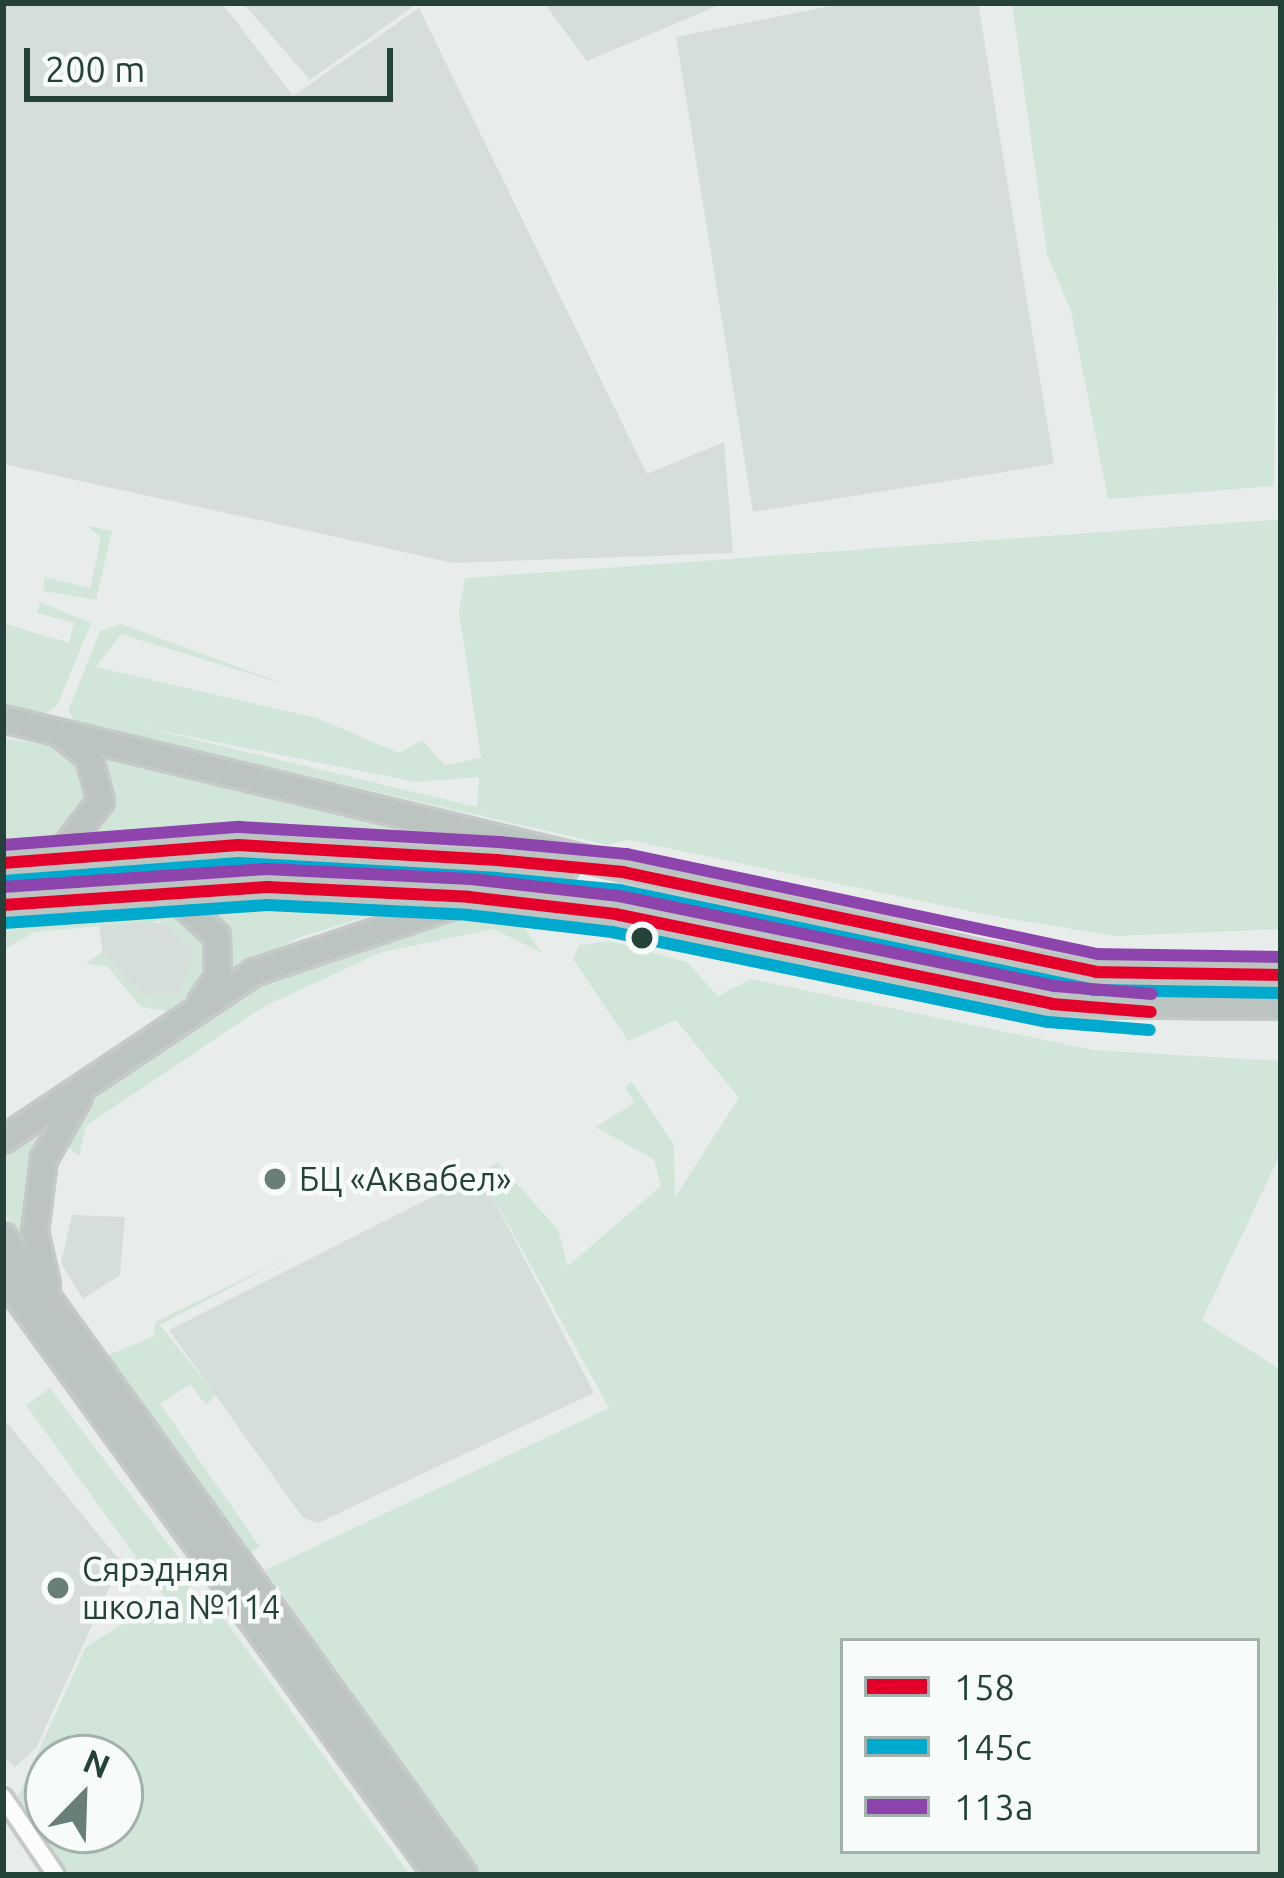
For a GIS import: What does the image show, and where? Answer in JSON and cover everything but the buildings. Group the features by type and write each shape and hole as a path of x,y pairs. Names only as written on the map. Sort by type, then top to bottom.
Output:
{"highway":[{"path":"3,719 623,872 1073,969 1281,975"},
{"path":"54,730 88,757 101,801 82,840 58,856"},
{"path":"3,863 262,846 623,872"},
{"path":"167,890 218,936 218,978 197,1008"},
{"path":"3,905 167,890 487,899 615,914 1052,1004 1281,1006"},
{"path":"3,1140 197,1008 301,949 487,899"},
{"path":"51,1298 35,1232 44,1159 94,1079"},
{"path":"3,1236 51,1298 177,1496 437,1875"},
{"path":"3,1277 177,1496 464,1875"}],"street":[{"path":"3,1797 56,1875"}],"shaded area":[{"path":"3,3 222,3 293,96 419,8 647,474 724,442 733,553 454,563 3,464"},
{"path":"243,3 418,3 310,80"},
{"path":"544,3 724,3 587,61"},
{"path":"845,3 978,3 1054,464 753,512 676,37"},
{"path":"145,920 176,927 196,951 178,994 141,995 103,957 99,924"},
{"path":"480,1173 594,1393 318,1523 303,1518 169,1330"},
{"path":"72,1215 125,1217 120,1275 83,1299 61,1263"},
{"name":"Сярэдняя школа №114","path":"3,1418 121,1562 42,1734 24,1734 24,1759 15,1767 3,1757"}],"green space":[{"path":"1012,3 1281,3 1274,486 1108,499 1071,311 1047,254"},
{"path":"1281,519 1281,929 1116,936 998,917 628,840 608,845 77,723 68,711 100,631 121,624 287,685 121,634 96,667 317,718 399,753 422,740 445,765 481,758 459,612 465,578","holes":["142,727 416,782 479,777 477,807"]},
{"path":"87,526 112,531 96,600 43,591 45,577 90,588 101,538"},
{"path":"40,602 91,623 57,706 41,716 3,707 3,623 69,643 74,623 37,613"},
{"path":"3,738 52,746 82,767 91,798 59,844 3,850"},
{"path":"96,752 504,848 293,834 95,842 111,797"},
{"path":"247,861 514,875 611,890 610,903 252,876 3,891 3,877"},
{"path":"625,891 1102,984 1099,997 622,905"},
{"path":"211,904 404,905 298,938 233,974 231,940"},
{"path":"172,905 201,926 212,963 198,997 174,1012 141,1007 107,966 85,964 102,952 142,995 178,994 196,950 160,921 35,932 3,950 3,922"},
{"path":"466,913 518,919 542,953 494,929 382,952 261,1008 86,1126 79,1156 65,1144 90,1093 236,991"},
{"path":"609,941 687,962 718,996 751,979 1093,1050 1281,1061 1281,1152 1202,1320 1281,1370 1281,1875 479,1875 265,1570 609,1408 480,1173 498,1162 558,1230 568,1266 661,1186 654,1160 596,1127 634,1103 625,1087 632,1082 674,1145 675,1197 739,1098 676,1020 628,1041 573,959 579,945"},
{"path":"38,1129 27,1236 21,1237 3,1212 3,1153"},
{"path":"292,1255 160,1325 216,1395 206,1405 190,1384 160,1404 260,1547 250,1553 106,1356 154,1336 155,1322"},
{"path":"50,1388 193,1577 190,1600 210,1599 410,1875 70,1875 56,1854 144,1854 144,1734 46,1734 86,1647 164,1596 26,1405"}],"transit line":[{"name":"113а","path":"3,845 239,827 499,842 627,854 1098,954 1281,957"},
{"name":"158","path":"3,863 238,845 497,860 623,872 1096,972 1281,975"},
{"name":"145с","path":"4,881 238,863 496,878 620,890 1094,990 1281,993"},
{"name":"113а","path":"3,887 266,869 471,879 619,896 1055,986 1152,994"},
{"name":"158","path":"3,905 267,887 469,897 615,914 1052,1004 1151,1012"},
{"name":"145с","path":"4,923 267,905 468,915 612,932 1048,1022 1150,1030"}],"place":[{"name":"БЦ «Аквабел»","path":"275,1179"},
{"name":"Сярэдняя школа №114","path":"58,1588"}]}
